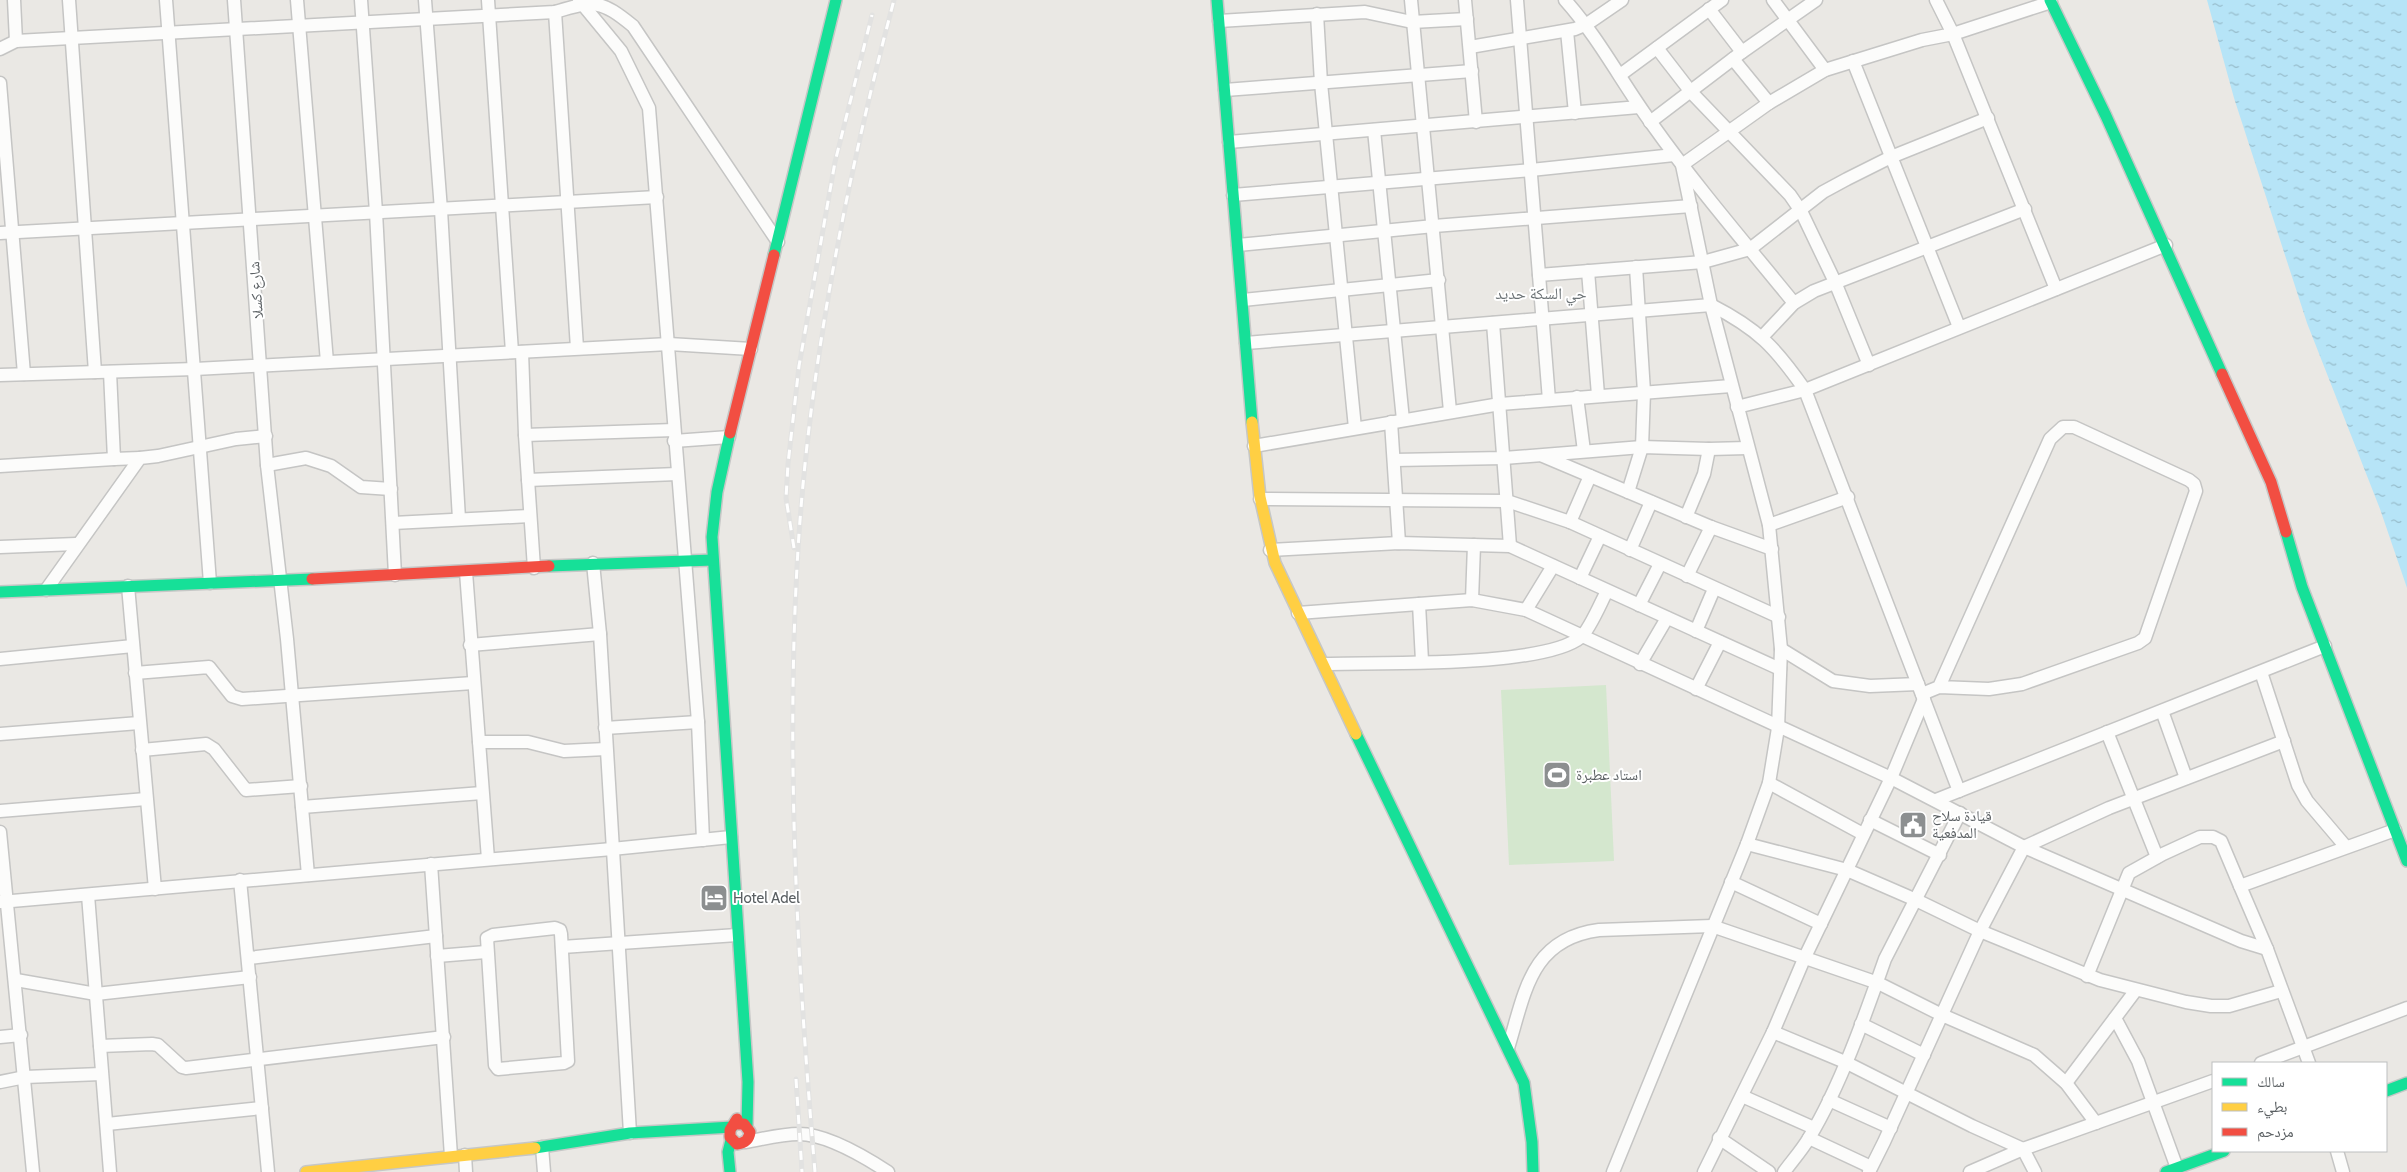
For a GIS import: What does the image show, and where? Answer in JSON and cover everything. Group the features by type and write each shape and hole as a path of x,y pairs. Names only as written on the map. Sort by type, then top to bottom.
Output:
{"main road":[{"path":"731,1172 728,1152 748,1101 713,560 714,515 729,437 836,0"},
{"path":"1217,0 1254,446 1260,499 1270,550 1298,613 1524,1083 1532,1142 1533,1172"},
{"path":"2051,1 2166,245 2271,482 2302,587 2407,862"},
{"path":"0,592 466,572 593,563 713,560"},
{"path":"2387,1091 2407,1083"},
{"path":"306,1172 377,1169 451,1156 542,1147 630,1133 737,1130"},
{"path":"737,1130 737,1144 745,1143"},
{"path":"731,1172 745,1143"},
{"path":"2171,1170 2221,1152"}],"street":[{"path":"14,0 16,41"},
{"path":"69,0 87,229 95,372"},
{"path":"166,0 210,582"},
{"name":"شارع كسلا","path":"234,0 262,366 267,465 293,695 308,875"},
{"path":"297,0 327,362"},
{"path":"361,0 385,360 395,574"},
{"path":"425,0 441,210 459,519"},
{"path":"488,0 501,206 517,352 534,568"},
{"path":"1411,0 1416,76 1434,226 1450,412"},
{"path":"1465,0 1476,122"},
{"path":"1517,0 1549,400"},
{"path":"1565,0 1587,24 1650,122 1678,160 1794,303"},
{"path":"1470,47 1567,31 1587,24 1622,0"},
{"path":"1620,75 1722,0"},
{"path":"1773,0 1825,70"},
{"path":"1650,122 1816,0"},
{"path":"1936,0 1953,34 1988,118 2056,289"},
{"path":"0,49 16,41 299,24 555,12 581,2 598,1 606,3 633,26 778,242"},
{"path":"1233,195 1428,178 1678,160 1730,132 1769,103 1825,70 1922,40 1953,34 2051,1"},
{"path":"581,2 621,51 648,103 669,344 677,474 686,560 698,722 703,840"},
{"path":"1219,21 1317,14 1365,6 1412,22 1467,19"},
{"path":"1709,9 1769,103"},
{"path":"555,12 566,203 577,348"},
{"path":"1317,14 1321,83 1356,428"},
{"path":"1567,31 1575,114"},
{"path":"1657,48 1691,92 1790,195 1801,211 1835,282 1869,365"},
{"path":"1853,61 1929,248 1958,327"},
{"path":"1225,90 1472,71"},
{"path":"0,83 14,232 24,374"},
{"path":"1229,142 1640,107"},
{"path":"1540,276 1703,262 1750,249 1823,192 1891,157 1988,118"},
{"path":"1374,130 1394,331 1397,420 1394,460 1399,543"},
{"path":"1613,1172 1747,844 1769,783 1778,728 1781,649 1769,525 1731,386 1711,305 1691,206 1678,160"},
{"path":"0,233 657,197"},
{"path":"1238,245 1434,226 1691,206"},
{"path":"1763,336 1794,303 1835,282 1929,248 2025,209"},
{"path":"1737,407 1805,390 2166,245"},
{"path":"1628,492 1642,447 1644,392 1636,267"},
{"path":"1588,271 1598,395"},
{"path":"1243,300 1439,280"},
{"path":"1246,343 1711,305 1736,317 1763,336 1787,363 1805,390 1848,497 1959,791"},
{"path":"1493,323 1510,546"},
{"path":"0,375 262,366 669,344 751,349"},
{"path":"110,372 114,459"},
{"path":"1254,446 1397,420 1500,404 1731,386"},
{"path":"1577,397 1584,450"},
{"path":"1781,649 1833,681 1922,692 1939,688 1989,689 2022,684 2138,643 2144,638 2196,491 2194,484 2074,427 2057,430 2046,448 1939,688"},
{"path":"524,435 729,437"},
{"path":"0,466 158,456 236,438 266,436"},
{"path":"1394,460 1504,458 1584,450 1642,447 1747,448"},
{"path":"1686,517 1704,474 1709,449"},
{"path":"1541,455 1686,517 1772,549"},
{"path":"46,590 76,544 140,458"},
{"path":"267,465 306,458 331,466 361,487 391,489"},
{"path":"528,480 677,474"},
{"path":"1570,522 1590,476"},
{"path":"1769,525 1848,497"},
{"path":"1260,499 1507,501 1570,522 1779,617"},
{"path":"1630,550 1651,502"},
{"path":"393,523 530,516"},
{"path":"1687,576 1711,527"},
{"path":"1580,578 1600,536"},
{"path":"1270,550 1399,543 1510,546 1780,669"},
{"path":"0,547 76,544"},
{"path":"1472,600 1474,545"},
{"path":"593,563 600,634 630,1133"},
{"path":"1640,605 1660,564"},
{"path":"1526,610 1553,566"},
{"path":"466,572 470,645 488,859"},
{"path":"128,586 155,889"},
{"path":"1696,631 1714,589"},
{"path":"1324,664 1485,659 1531,655 1550,650 1582,636 1608,591"},
{"path":"1298,613 1472,600 1526,610 1778,728 1890,778 2024,847 2241,941 2267,948"},
{"path":"1419,604 1422,661"},
{"path":"1640,664 1667,618"},
{"path":"470,645 600,634"},
{"path":"1696,689 1720,642"},
{"path":"0,659 133,646"},
{"path":"1936,800 2325,646"},
{"path":"135,672 209,667 237,699 473,683"},
{"path":"2261,672 2298,784 2307,801 2346,847"},
{"path":"1704,1172 1719,1138 1773,1032 1820,924 1890,778 1922,692"},
{"path":"2162,710 2186,778"},
{"path":"605,728 698,722"},
{"path":"0,734 139,723"},
{"path":"2107,732 2157,857"},
{"path":"1742,1096 1811,1133 1870,1169 1891,1128 1980,931 2024,847 2134,799 2284,741"},
{"path":"479,742 528,742 564,751 606,749"},
{"path":"142,750 206,744 214,748 246,790 301,786"},
{"path":"1769,783 1863,834"},
{"path":"302,807 482,794"},
{"path":"0,811 146,799"},
{"path":"1784,1172 1811,1133 1829,1100 1878,983 1885,959 1960,813"},
{"path":"1870,820 1940,855"},
{"path":"2240,886 2395,830"},
{"path":"0,832 4,902 16,980 33,1172"},
{"path":"4,902 731,837"},
{"path":"2088,976 2129,873 2157,857 2200,837 2213,837 2221,842 2267,948 2281,991 2309,1062"},
{"path":"1747,844 1847,870 1980,931 2088,976 2136,990 2186,1002 2220,1006 2281,991"},
{"path":"431,864 451,1156"},
{"path":"240,880 249,958 268,1172"},
{"path":"1731,882 1820,924"},
{"path":"88,895 110,1172"},
{"path":"1508,1048 1535,966 1561,942 1583,932 1599,930 1712,926 1878,983 1942,1015 2034,1055 2066,1083 2096,1122"},
{"path":"555,928 560,930 562,947 568,1061 564,1063 500,1069 495,1065 486,942 490,936 555,928"},
{"path":"562,947 737,935"},
{"path":"249,958 436,936"},
{"path":"437,956 486,952"},
{"path":"16,980 96,994 250,977"},
{"path":"2066,1083 2136,990"},
{"path":"2264,1062 2407,1008"},
{"path":"2115,1018 2138,1061 2154,1102 2171,1170"},
{"path":"1861,1024 1924,1055"},
{"path":"1773,1032 1845,1062 1972,1126 2024,1149 2035,1172"},
{"path":"0,1037 21,1035"},
{"path":"100,1046 158,1045 182,1067 186,1068 444,1037"},
{"path":"0,1082 25,1077 101,1074"},
{"path":"1970,1172 2096,1122 2212,1081"},
{"path":"1829,1100 1891,1128"},
{"path":"107,1124 262,1108"},
{"path":"737,1130 782,1135"},
{"path":"745,1143 782,1135 799,1134 819,1137 855,1153 888,1172"},
{"path":"1719,1138 1769,1172"},
{"path":"542,1147 544,1172"},
{"path":"2338,1152 2343,1172"},
{"path":"465,1155 466,1172"}],"green space":[{"path":"1606,685 1614,861 1509,865 1501,690"}],"water":[{"path":"2207,0 2407,0 2407,588 2380,509 2307,323 2234,98"}],"railway":[{"path":"815,1172 803,1021 793,794 794,643 797,567 809,424 831,281 844,210 894,0"},
{"path":"794,548 786,498 799,366 835,162 872,15"},
{"path":"796,1079 802,1172"}],"traffic: fast":[{"path":"774,255 836,0"},
{"path":"1217,0 1252,422"},
{"path":"2050,0 2106,116 2222,374"},
{"path":"730,433 717,492 712,537 748,1082 747,1126"},
{"path":"2286,532 2302,587 2407,861"},
{"path":"549,566 713,560"},
{"path":"0,592 312,579"},
{"path":"1356,734 1524,1083 1532,1142 1533,1172"},
{"path":"2387,1091 2407,1083"},
{"path":"535,1148 630,1133 732,1127"},
{"path":"730,1172 728,1152 731,1140"},
{"path":"2166,1172 2221,1152"}],"traffic: slow":[{"path":"1252,422 1260,497 1275,563 1356,734"},
{"path":"306,1172 535,1148"}],"traffic: jam":[{"path":"730,433 774,255"},
{"path":"2222,374 2271,482 2286,532"},
{"path":"312,579 549,566"},
{"path":"737,1119 730,1130 730,1137 737,1144 746,1141 750,1132 744,1124 737,1124"}],"place":[{"name":"استاد عطبرة","path":"1557,775"},
{"name":"قيادة سلاح المدفعية","path":"1913,825"},
{"name":"Hotel Adel","path":"714,898"}],"district":[{"name":"حي السكة حديد","path":"1541,293"}]}
